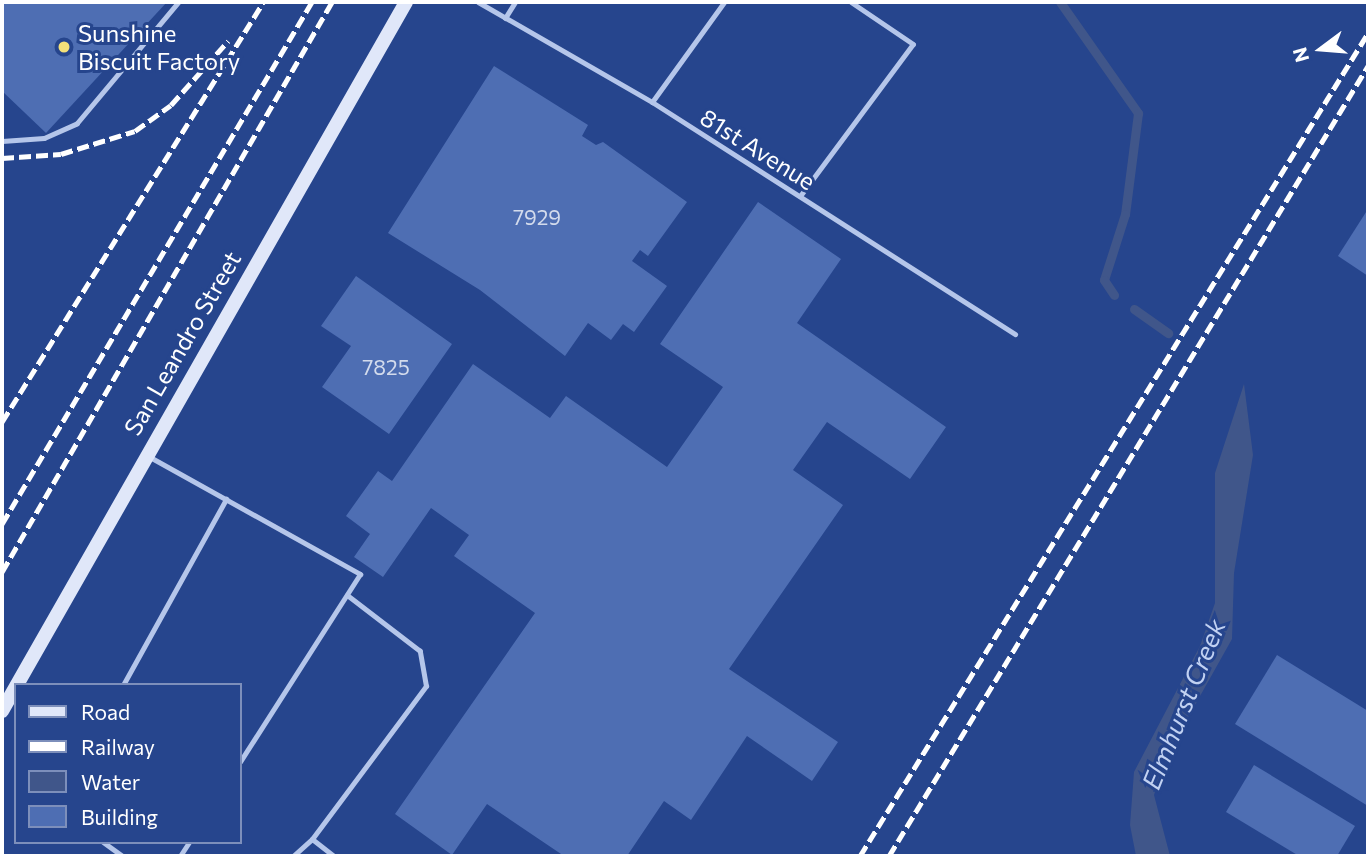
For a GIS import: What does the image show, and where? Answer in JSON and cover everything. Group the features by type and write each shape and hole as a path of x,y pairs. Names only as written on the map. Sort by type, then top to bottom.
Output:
{"main road":[{"name":"San Leandro Street","path":"17,683 144,454 407,2"},
{"name":"San Leandro Street","path":"2,711 14,689"}],"lane":[{"path":"2,141 44,138 77,123 178,2"},
{"name":"81st Avenue","path":"478,2 652,103 1015,334"},
{"path":"505,18 516,2"},
{"path":"652,103 724,2"},
{"path":"800,197 913,44 851,2"},
{"path":"144,454 360,574 242,759"},
{"path":"124,683 226,499"},
{"path":"293,856 312,839 426,686 420,651 346,595"},
{"path":"312,839 334,856"},
{"path":"106,844 122,856"}],"water":[{"path":"1244,384 1253,455 1234,573 1232,639 1167,755 1154,795 1170,856 1136,856 1130,825 1134,772 1200,646 1215,603 1215,473"}],"building":[{"name":"Sunshine Biscuit Factory","path":"2,2 167,2 46,133 2,91"},
{"path":"494,66 588,125 582,136 596,145 603,142 687,202 648,256 640,250 632,261 667,286 634,332 623,324 611,340 588,323 565,356 480,290 388,233"},
{"path":"758,202 841,259 797,323 946,427 910,479 827,422 793,470 843,505 729,669 838,742 812,781 747,736 691,820 664,801 627,856 564,856 487,804 452,855 395,814 535,613 454,556 469,535 431,508 383,577 354,557 370,534 346,516 378,471 392,481 473,364 550,418 566,396 667,467 723,387 660,344"},
{"path":"1368,209 1368,276 1338,256"},
{"path":"356,276 452,344 389,434 322,387 351,346 321,326"},
{"path":"1277,655 1368,711 1368,806 1235,724"},
{"path":"1254,765 1355,826 1337,856 1299,856 1226,812"}],"waterway":[{"name":"Elmhurst Creek","path":"1060,2 1138,113 1125,214 1104,280 1114,295"},
{"name":"Elmhurst Creek","path":"1134,309 1168,333"}],"railway":[{"path":"2,422 263,2"},
{"path":"2,524 312,2"},
{"path":"2,572 332,2"},
{"path":"860,856 1368,33"},
{"path":"2,158 61,154 135,131 171,105 228,41"},
{"path":"889,856 1368,66"}],"place":[{"name":"Sunshine Biscuit Factory","path":"64,47"}]}
